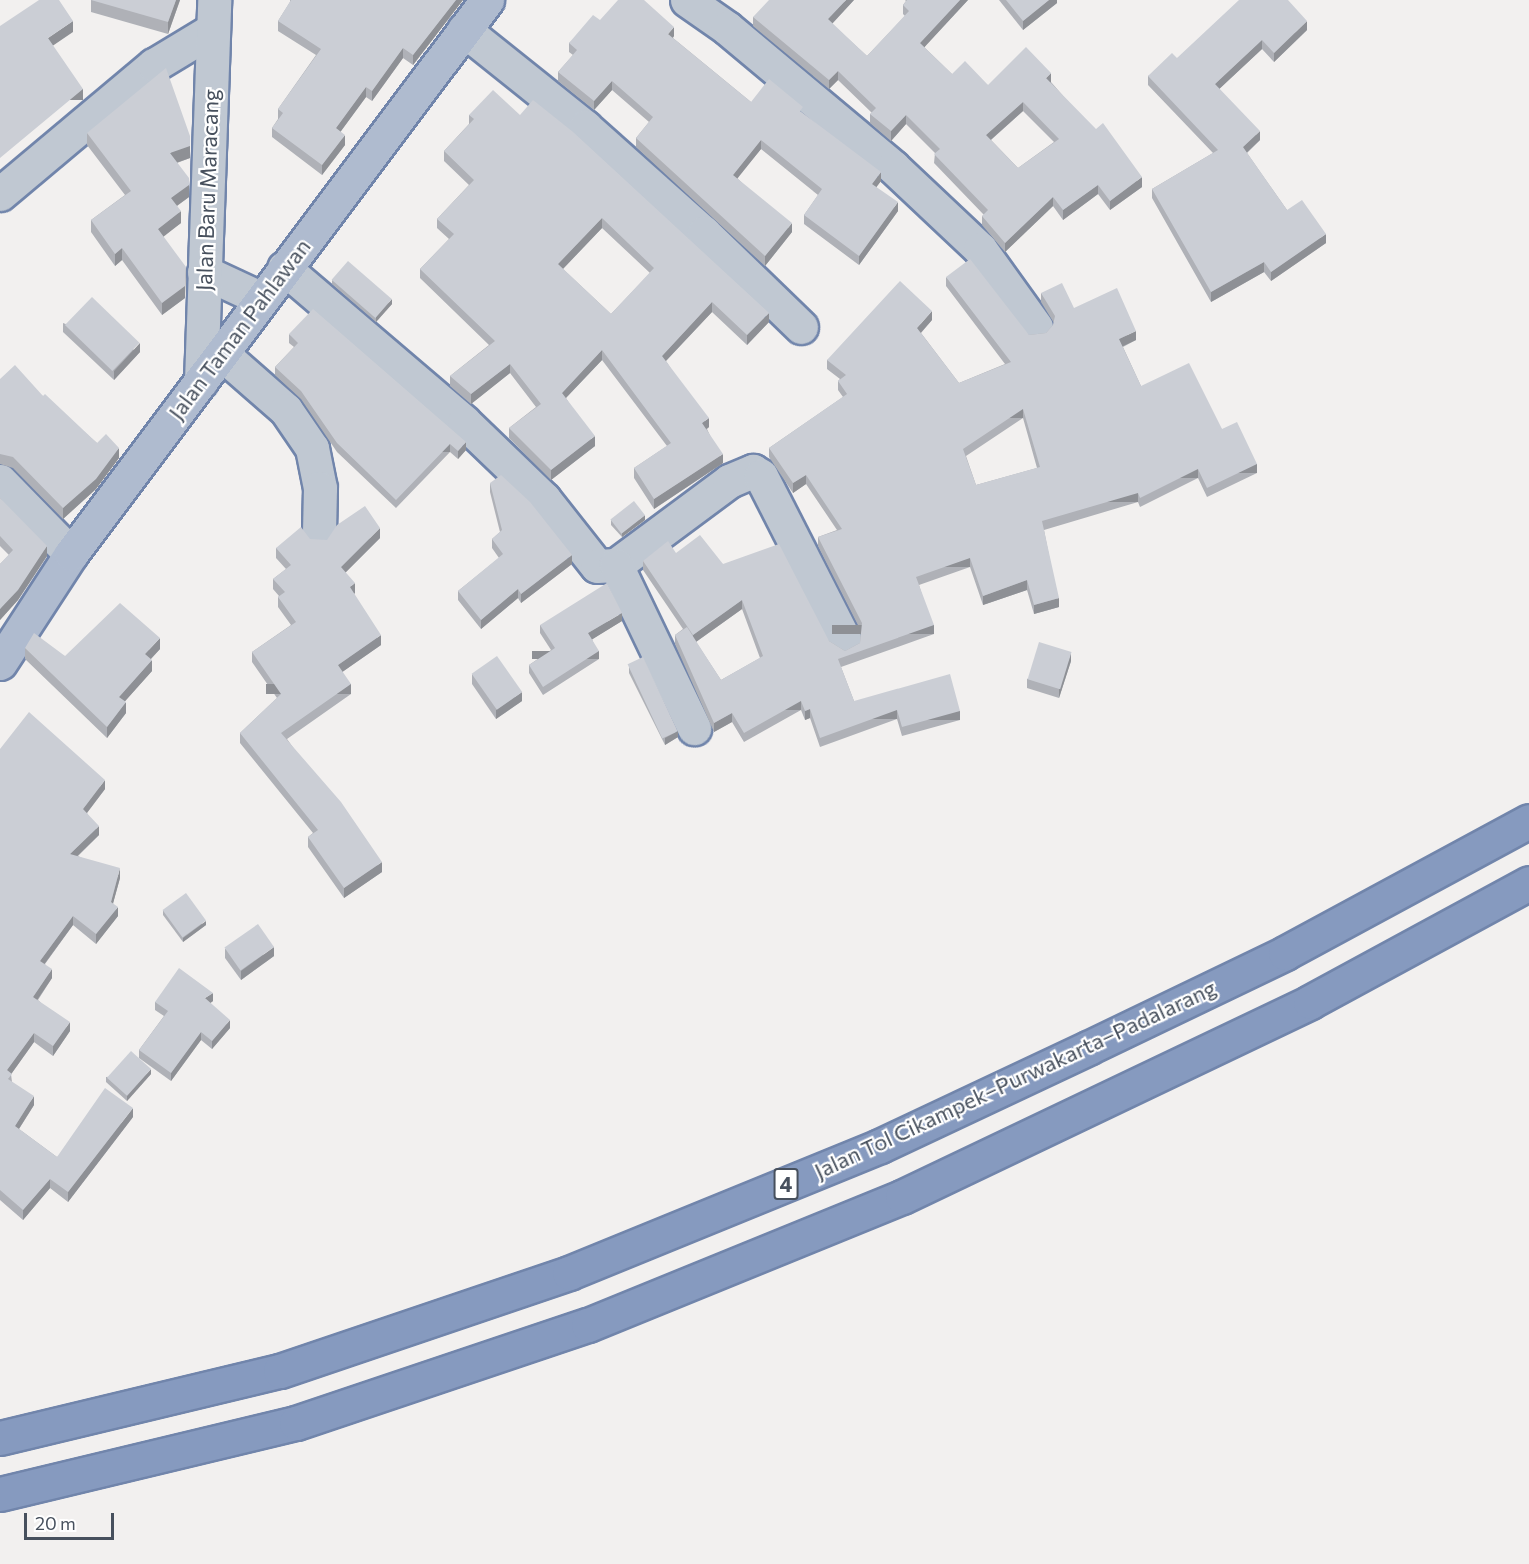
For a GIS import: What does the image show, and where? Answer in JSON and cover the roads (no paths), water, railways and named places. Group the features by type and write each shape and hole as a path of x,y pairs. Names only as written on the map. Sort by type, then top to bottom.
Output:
{"highway":[{"name":"Jalan Tol Cikampek–Purwakarta–Padalarang","path":"0,1438 280,1371 569,1273 880,1146 1078,1053 1324,932 1529,821"},
{"path":"0,1494 296,1423 588,1325 924,1186 1310,1002 1529,883"}],"main road":[{"name":"Jalan Taman Pahlawan","path":"0,663 72,554 487,0"}],"street":[{"path":"687,0 727,28 893,167 980,249 1036,327"},
{"path":"0,194 213,15"},
{"name":"Jalan Baru Maracang","path":"201,381 213,15"},
{"path":"464,30 585,127 704,233 801,327"},
{"path":"284,268 464,422 544,499 597,566 616,565 729,481 753,471 761,476 845,641"},
{"path":"204,272 261,299"},
{"path":"221,353 286,410 312,447 320,488 319,533"},
{"path":"0,481 72,554"},
{"path":"616,565 694,728"}]}
